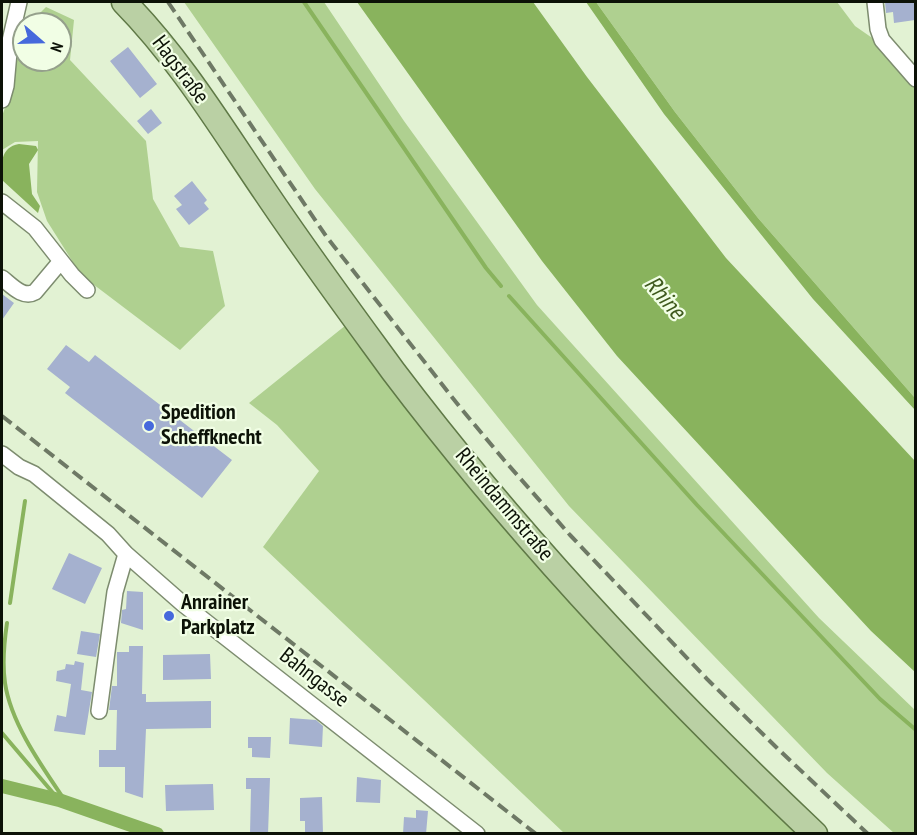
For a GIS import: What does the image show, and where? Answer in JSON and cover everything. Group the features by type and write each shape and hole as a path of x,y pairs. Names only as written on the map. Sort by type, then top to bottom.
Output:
{"main road":[{"name":"Hagstraße","path":"123,2 160,41 233,143"},
{"name":"Rheindammstraße","path":"233,143 312,260 388,363 492,493 595,612 749,771 815,834"}],"street":[{"path":"875,2 882,40 915,79"},
{"path":"2,100 6,86 12,33"},
{"path":"2,201 35,228 72,275 87,290"},
{"path":"2,278 23,294 30,295 61,261"},
{"name":"Bahngasse","path":"2,454 19,467 34,474 108,534 126,554 183,604 477,834"},
{"path":"99,711 115,592 126,554"}],"shaded area":[{"path":"184,2 324,2 404,121 537,305 819,618 915,710 915,833 894,833 827,773 569,506 315,189"},
{"path":"596,2 837,2 855,26 878,42 915,78 915,398 758,218 675,112"},
{"path":"46,7 57,12 41,12"},
{"path":"72,62 146,141 153,199 180,247 213,251 225,306 180,350 81,275 47,221 37,192 38,141 15,142 2,150 2,116 15,72 72,72"},
{"path":"351,321 806,833 564,833 263,547 319,471 277,425 249,403"}],"water":[{"name":"Rhine","path":"357,2 533,2 587,77 726,258 915,461 915,672 871,631 617,356 542,261"},
{"path":"586,2 596,2 675,112 758,218 915,398 915,410 813,299 664,114"},
{"path":"19,144 36,146 38,150 29,164 32,194 40,206 38,213 2,180 2,163 5,153"}],"building":[{"path":"885,2 915,2 915,20 894,23 893,12 886,13"},
{"path":"128,47 157,84 140,98 110,61"},
{"path":"151,109 162,123 148,134 137,121"},
{"path":"192,181 207,200 204,203 209,209 189,225 176,209 182,205 174,196"},
{"path":"2,294 14,303 2,320"},
{"name":"Spedition Scheffknecht","path":"66,345 89,362 95,355 232,460 202,498 65,393 70,387 47,369"},
{"path":"69,553 102,568 85,604 52,589"},
{"path":"127,591 143,592 143,630 121,623 122,610 126,609"},
{"path":"81,631 100,634 96,657 77,654"},
{"path":"129,646 143,646 142,694 146,694 146,702 211,701 211,728 146,729 143,798 125,792 125,767 99,767 99,750 116,750 117,710 109,710 112,686 117,686 117,652 129,652"},
{"path":"210,654 211,679 163,680 163,655"},
{"path":"75,661 84,663 81,690 92,692 85,735 54,731 57,715 66,717 71,684 56,681 57,671 65,669 66,664 74,665"},
{"path":"290,718 316,720 323,726 322,747 289,744"},
{"path":"248,737 271,737 270,758 252,757 252,748 248,748"},
{"path":"357,777 381,780 380,803 356,802"},
{"path":"246,778 270,778 268,834 250,834 251,789 246,789"},
{"path":"213,784 214,810 166,811 165,785"},
{"path":"322,797 323,834 305,834 305,821 300,821 300,798"},
{"path":"416,810 428,811 426,834 403,834 404,817 416,818"}],"waterway":[{"path":"304,2 486,268 501,286"},
{"path":"509,296 697,505 880,699 916,730"},
{"path":"10,603 25,501"},
{"path":"7,623 4,668 8,698 29,745 66,802"},
{"path":"2,733 59,800"},
{"path":"2,786 59,800 157,834"}],"railway":[{"path":"168,2 326,236 504,460 570,535 707,679 868,834"},
{"path":"2,416 536,834"}],"place":[{"name":"Spedition Scheffknecht","path":"149,426"},
{"name":"Anrainer Parkplatz","path":"169,616"}]}
